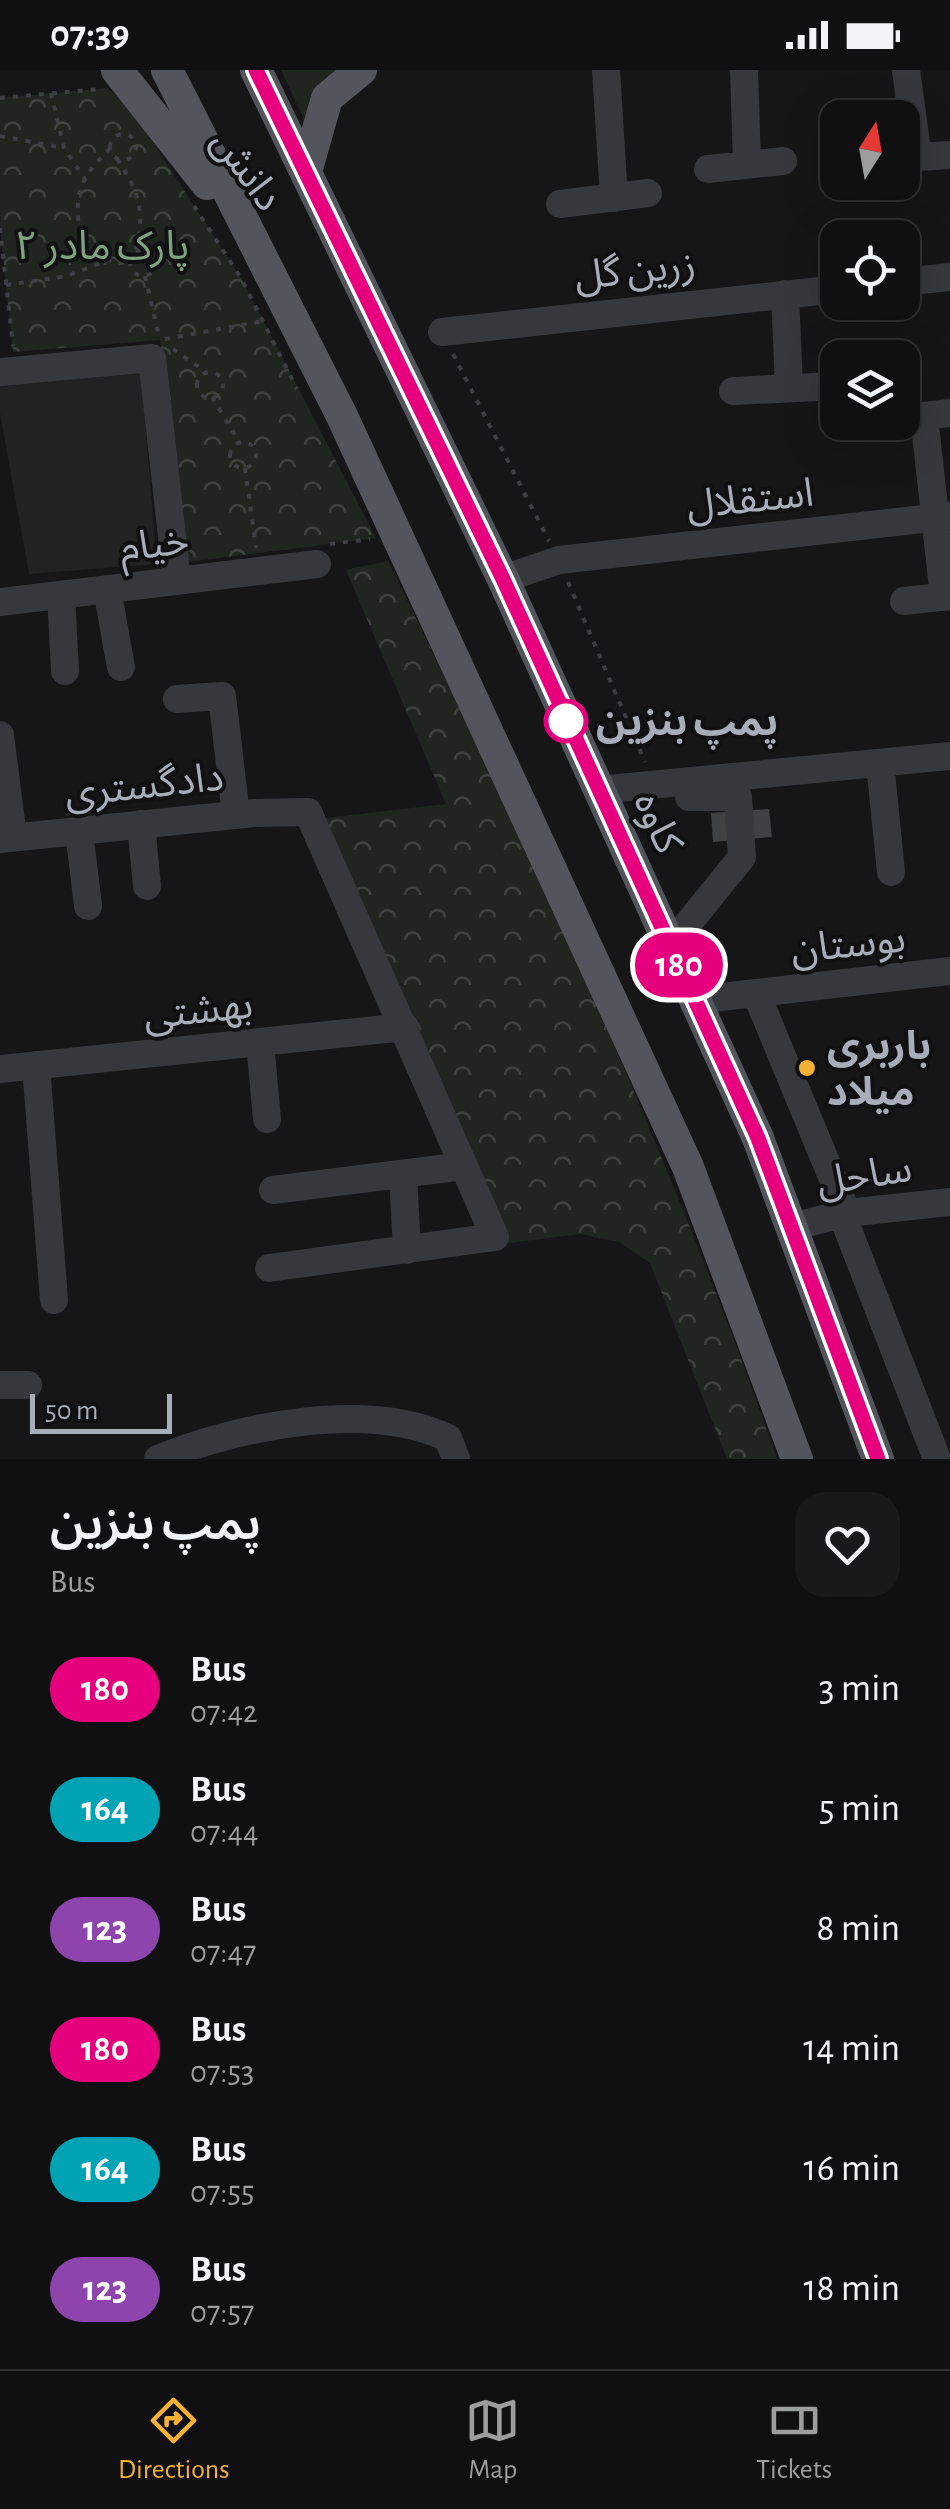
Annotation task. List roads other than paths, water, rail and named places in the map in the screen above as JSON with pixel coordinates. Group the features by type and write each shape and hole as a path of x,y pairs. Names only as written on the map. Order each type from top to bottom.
{"main road":[{"path":"168,70 269,272 275,316 416,576 688,1167 797,1459"},
{"name":"کاوه","path":"256,70 503,579 758,1138 878,1459"},
{"path":"306,172 326,98 361,70"},
{"name":"دانش","path":"112,79 166,127 269,272"}],"street":[{"path":"606,70 614,198"},
{"path":"744,70 747,163"},
{"path":"906,70 907,100"},
{"path":"920,157 950,155"},
{"path":"708,168 783,162"},
{"path":"560,204 648,193"},
{"path":"920,280 950,277"},
{"name":"زرین گل","path":"442,332 820,291"},
{"path":"785,294 789,388"},
{"path":"0,372 152,358 177,581"},
{"path":"733,391 817,387"},
{"path":"904,601 947,596 942,517 926,416"},
{"name":"استقلال","path":"503,579 559,560 942,517"},
{"name":"خیام","path":"0,602 317,564"},
{"path":"106,589 121,667"},
{"path":"60,595 65,672"},
{"path":"177,699 222,696 236,815"},
{"path":"0,735 7,838"},
{"path":"598,790 950,756"},
{"path":"880,763 891,872"},
{"path":"654,784 662,797 738,797 742,857 670,946"},
{"name":"دادگستری","path":"7,838 236,815 308,812 404,1028"},
{"path":"141,824 147,886"},
{"path":"79,831 88,906"},
{"name":"بوستان","path":"696,1000 950,972"},
{"path":"756,993 847,1213 848,1230 937,1459"},
{"path":"269,1268 495,1237 404,1028"},
{"name":"بهشتی","path":"0,1069 404,1028"},
{"path":"260,1042 267,1119"},
{"path":"36,1065 54,1300"},
{"path":"274,1190 464,1166"},
{"path":"403,1174 407,1250"},
{"name":"ساحل","path":"791,1228 847,1213 950,1202"},
{"path":"158,1459 296,1422 336,1420 432,1430 448,1438 456,1459"}],"place":[{"name":"پمپ بنزین","path":"566,721"},
{"name":"باربری میلاد","path":"807,1068"}],"park label":[{"name":"پارک مادر ۲","path":"102,245"}]}
